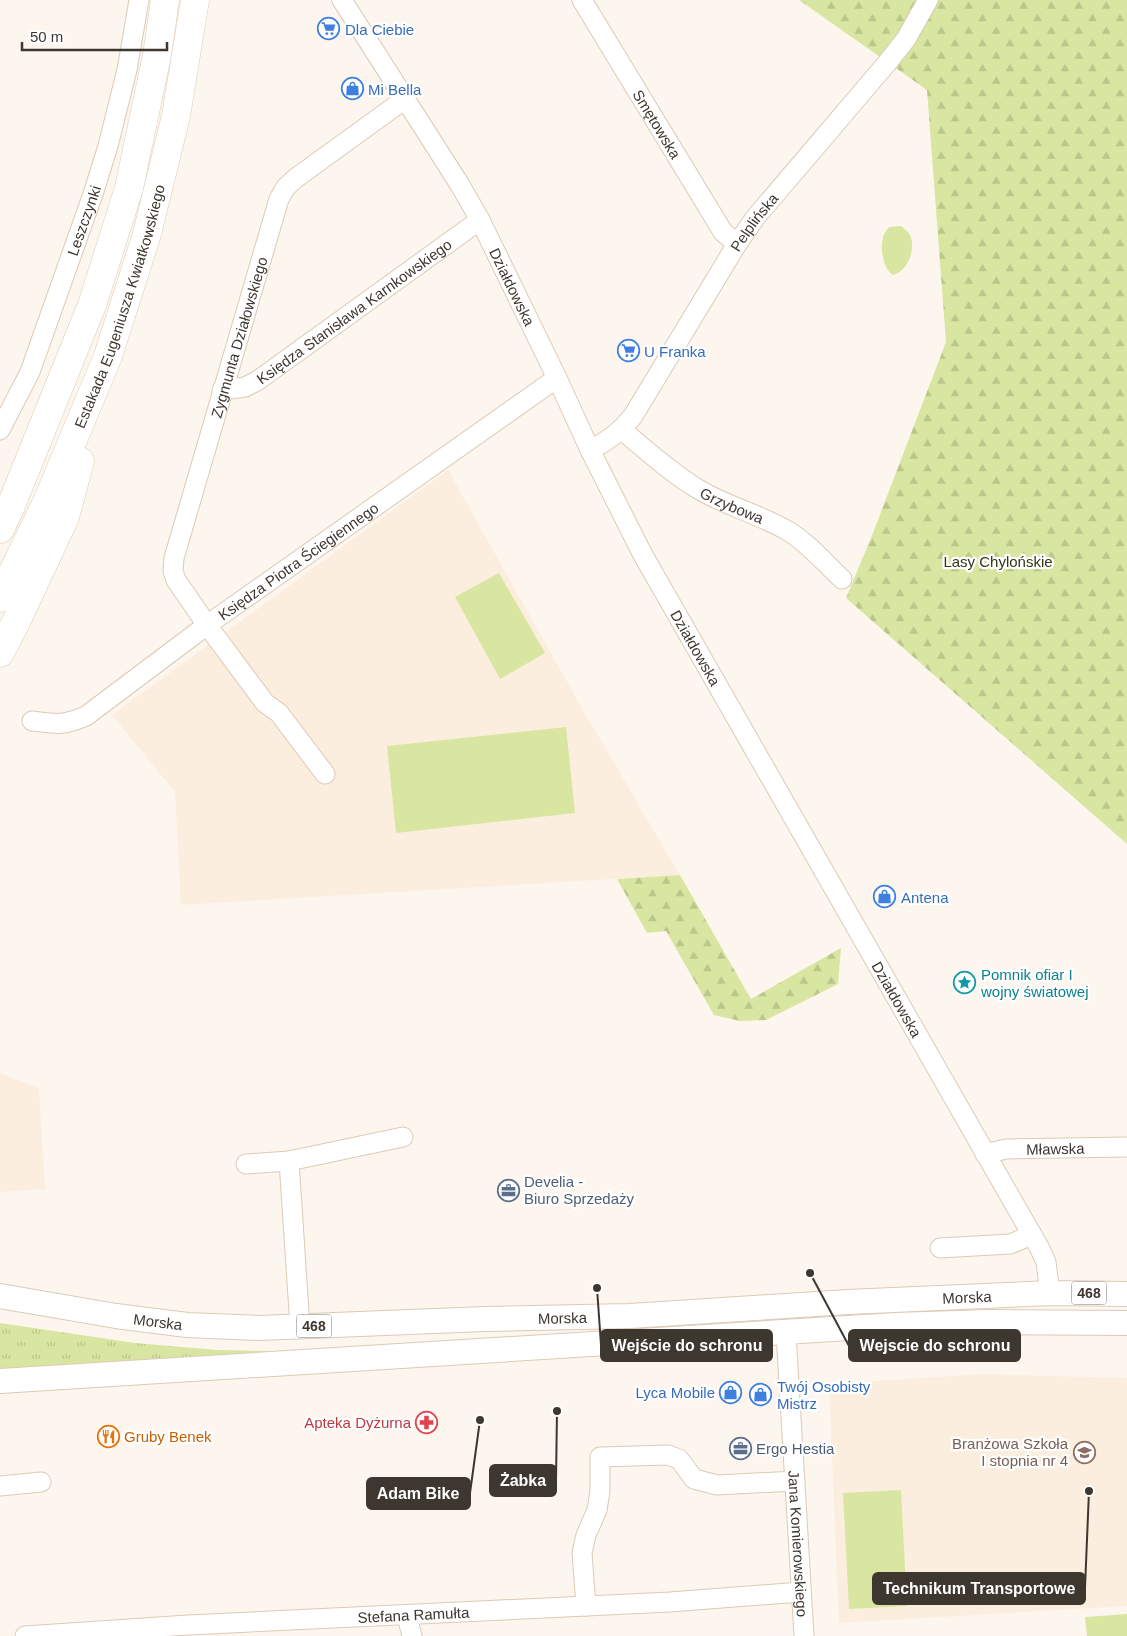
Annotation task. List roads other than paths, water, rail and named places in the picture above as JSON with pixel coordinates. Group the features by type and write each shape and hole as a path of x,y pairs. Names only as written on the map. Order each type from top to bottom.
{"highway":[{"name":"Estakada Eugeniusza Kwiatkowskiego","path":"0,529 92,305 129,188 157,55 165,0"},
{"name":"Estakada Eugeniusza Kwiatkowskiego","path":"0,598 47,502 108,356 149,225 176,116 195,0"},
{"path":"0,653 16,624 65,517 108,356"},
{"path":"0,485 53,400"}],"main road":[{"name":"Morska","path":"0,1296 116,1316 187,1325 259,1328 485,1319 630,1316 838,1303 1050,1293 1127,1294"},
{"name":"Morska","path":"0,1381 896,1325 988,1322 1127,1323"}],"street":[{"name":"Leszczynki","path":"0,430 30,372 93,194 108,146 127,70 139,0"},
{"name":"Działdowska","path":"342,0 460,185 480,220 643,556 1032,1235 1046,1262 1050,1293"},
{"name":"Smętowska","path":"582,0 723,232 736,244"},
{"name":"Pelplińska","path":"590,450 608,442 634,416 736,244 755,218 906,39 928,0"},
{"name":"Zygmunta Działowskiego","path":"325,774 279,713 265,703 207,625 176,580 173,570 174,558 279,199 286,187 296,178 405,99"},
{"name":"Księdza Stanisława Karnkowskiego","path":"222,390 245,387 257,381 480,220"},
{"name":"Księdza Piotra Ściegiennego","path":"32,721 54,724 69,723 86,716 207,625 557,378"},
{"name":"Grzybowa","path":"622,430 672,471 699,490 725,503 764,518 790,532 842,579"},
{"path":"246,1164 289,1161 403,1137"},
{"name":"Mławska","path":"985,1154 1006,1149 1127,1147"},
{"path":"289,1161 300,1327"},
{"path":"940,1248 1010,1244 1032,1235"},
{"name":"Jana Komierowskiego","path":"786,1333 804,1636"},
{"path":"586,1606 582,1553 586,1535 597,1510 600,1491 600,1457 668,1455 679,1459 694,1479 717,1485 795,1481"},
{"path":"0,1486 41,1482"},
{"name":"Stefana Ramułta","path":"25,1636 189,1631 801,1592"},
{"path":"407,1616 412,1636"}],"place":[{"name":"Dla Ciebie","path":"329,29"},
{"name":"Mi Bella","path":"352,89"},
{"name":"U Franka","path":"628,351"},
{"name":"Antena","path":"885,897"},
{"name":"Pomnik ofiar I wojny światowej","path":"965,983"},
{"name":"Develia - Biuro Sprzedaży","path":"508,1190"},
{"name":"Wejscie do schronu","path":"810,1273"},
{"name":"Wejście do schronu","path":"597,1288"},
{"name":"Lyca Mobile","path":"731,1392"},
{"name":"Twój Osobisty Mistrz","path":"761,1395"},
{"name":"Żabka","path":"557,1411"},
{"name":"Adam Bike","path":"480,1420"},
{"name":"Apteka Dyżurna","path":"427,1422"},
{"name":"Gruby Benek","path":"108,1436"},
{"name":"Ergo Hestia","path":"740,1448"},
{"name":"Branżowa Szkoła I stopnia nr 4","path":"1084,1452"},
{"name":"Technikum Transportowe","path":"1089,1491"}],"park label":[{"name":"Lasy Chylońskie","path":"998,561"}]}
